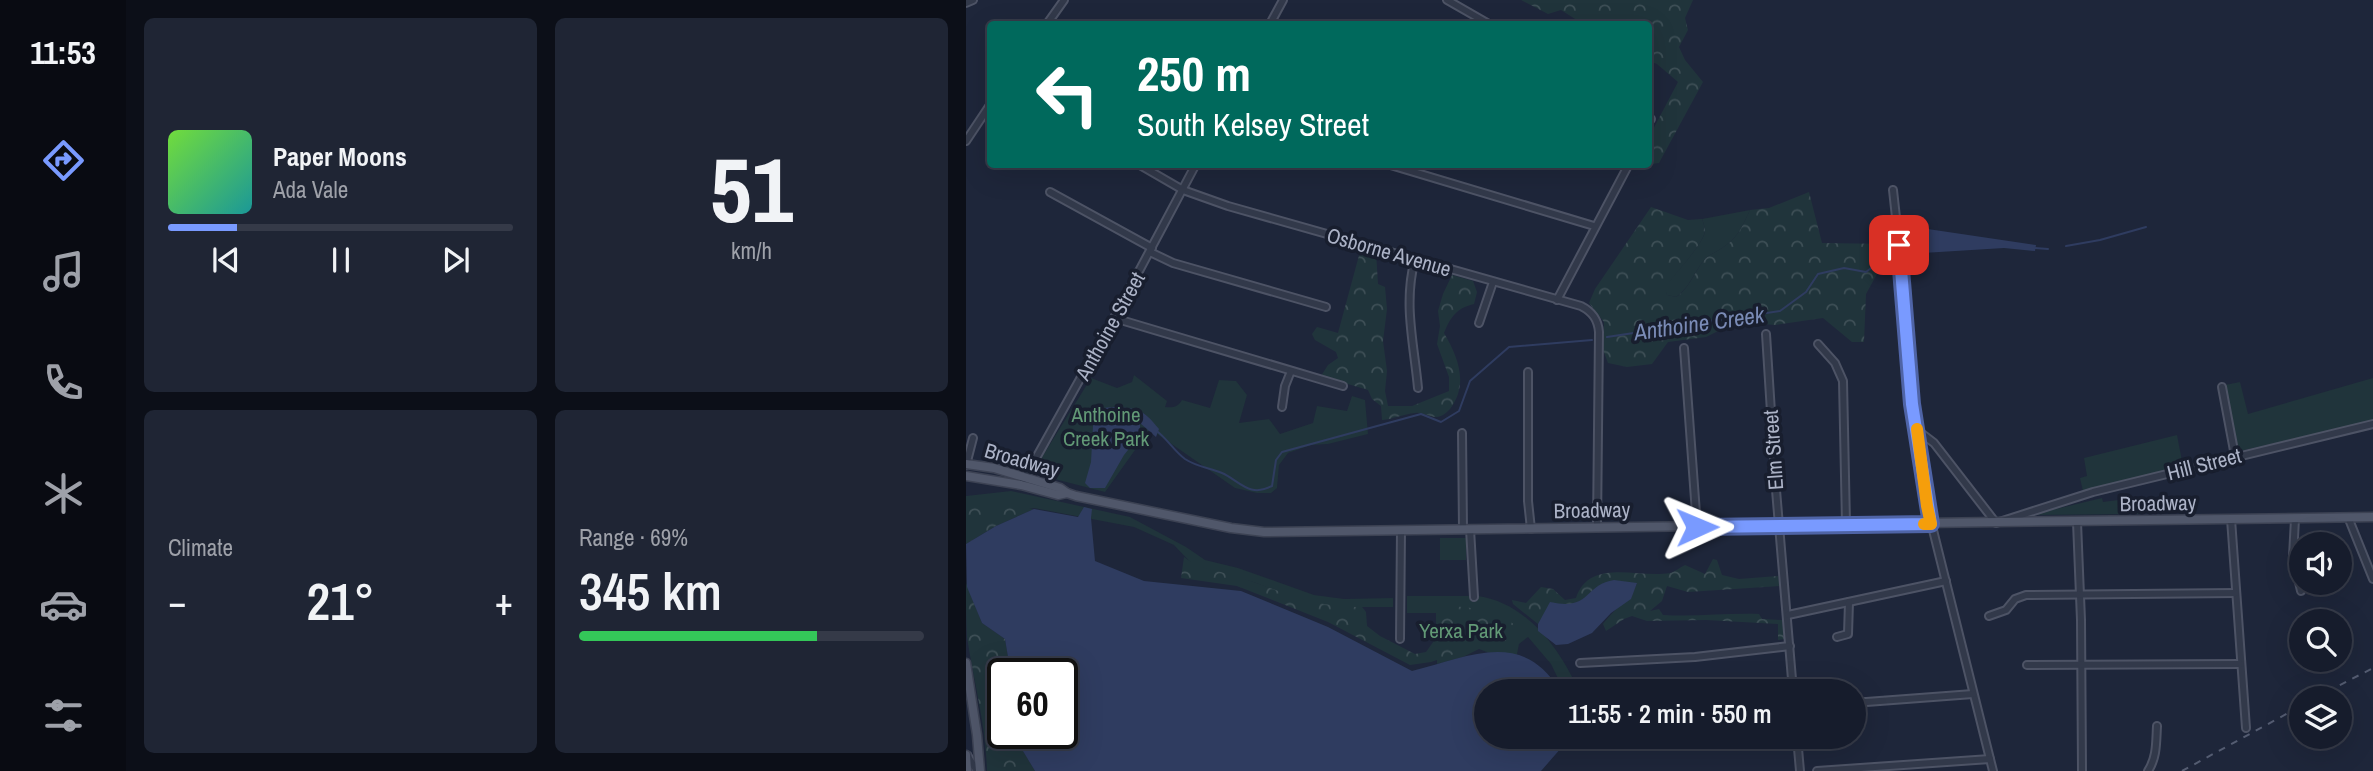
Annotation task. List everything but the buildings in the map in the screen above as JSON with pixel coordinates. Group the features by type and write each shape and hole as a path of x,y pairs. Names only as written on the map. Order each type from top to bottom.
{"main road":[{"name":"Broadway","path":"966,464 994,468 1023,481"},
{"name":"Broadway","path":"966,476 1023,481 1060,488 1067,493 1253,531 2373,517"},
{"path":"966,663 977,735 978,771"},
{"path":"966,755 967,771"}],"street":[{"path":"966,2 973,0"},
{"path":"1049,21 1064,0"},
{"path":"1272,21 1283,0"},
{"path":"1447,0 1484,21"},
{"path":"966,141 987,110"},
{"name":"Osborne Avenue","path":"1145,168 1183,190 1227,206 1581,306 1594,315 1599,332 1597,528"},
{"name":"Anthoine Street","path":"1023,481 1115,318 1193,168"},
{"path":"1400,168 1594,226"},
{"path":"1557,300 1627,168"},
{"path":"1893,190 1912,404 1927,506 1993,771"},
{"path":"1050,192 1172,263 1326,307"},
{"path":"1415,259 1411,273 1409,308 1418,388"},
{"path":"1479,323 1493,282"},
{"path":"1115,318 1343,386"},
{"name":"Elm Street","path":"1766,334 1792,679"},
{"path":"1818,344 1835,363 1843,381 1846,524"},
{"path":"1684,348 1697,527"},
{"path":"1282,407 1285,386 1291,371"},
{"path":"1528,372 1528,501 1531,529"},
{"path":"2222,387 2235,456"},
{"name":"Hill Street","path":"1996,523 2092,492 2373,424"},
{"path":"1917,430 1934,443 1996,523"},
{"path":"1462,433 1466,529 1474,597"},
{"path":"966,464 973,438"},
{"path":"2348,517 2373,579"},
{"path":"2231,519 2246,728"},
{"path":"2294,532 2295,519"},
{"path":"2077,522 2082,771"},
{"path":"1400,639 1401,530"},
{"path":"1787,615 1946,581"},
{"path":"1989,616 2006,610 2015,599 2023,596 2236,593"},
{"path":"1837,638 1848,634 1849,602"},
{"path":"1580,663 1695,657 1790,646"},
{"path":"2027,665 2241,664"},
{"path":"1866,703 1973,694"},
{"path":"2148,771 2156,749 2157,726"},
{"path":"1798,749 1800,771"},
{"path":"966,755 978,771"},
{"path":"1817,771 1990,758"}],"green space":[{"path":"1521,0 1693,0 1685,18 1688,30 1679,47 1685,60 1703,82 1659,163 1652,164 1652,131 1678,82 1652,62 1652,21 1578,21 1561,10 1548,14"},
{"path":"1809,192 1822,243 1891,244 1896,261 1877,274 1866,294 1864,342 1852,342 1823,318 1775,325 1749,323 1726,327 1706,337 1668,342 1652,364 1627,367 1608,363 1603,350 1604,322 1589,303 1595,289 1651,207 1688,220 1702,219 1705,231 1703,237 1665,288 1667,295 1676,297 1685,289 1706,258 1734,239 1750,210 1769,208"},
{"path":"1750,210 1734,239 1706,258 1681,293 1676,297 1667,295 1664,288 1703,237 1705,231 1702,219"},
{"path":"1361,248 1376,252 1378,284 1385,287 1387,309 1383,341 1388,406 1412,406 1449,391 1449,377 1437,344 1440,326 1438,311 1452,275 1473,281 1477,292 1474,304 1455,314 1444,333 1454,351 1460,380 1456,400 1442,416 1415,413 1382,420 1381,406 1372,399 1368,390 1321,376 1328,365 1338,358 1336,352 1315,340 1312,334 1317,327 1338,333"},
{"name":"Anthoine Creek Park","path":"1134,375 1167,401 1165,407 1177,406 1182,400 1210,408 1219,380 1236,381 1247,395 1239,423 1269,419 1280,434 1313,423 1317,406 1347,411 1352,396 1365,400 1368,434 1328,444 1311,445 1288,453 1279,465 1277,488 1271,493 1235,488 1150,429 1105,492 1043,476 1039,462 1091,378 1117,388 1132,382"},
{"path":"2373,378 2373,421 2240,451 2237,449 2225,385 2240,382 2248,414"},
{"path":"2177,435 2183,466 2083,491 2080,478 2087,476 2084,458"},
{"path":"1011,491 1130,517 1205,560 1238,568 1314,595 1344,599 1393,598 1393,607 1336,607 1306,602 1253,582 1193,565 1174,545 1134,527 1034,508 966,510 966,496"},
{"path":"2102,498 2103,502 2118,500 2119,506 2124,508 2139,507 2140,514 2031,515"},
{"path":"994,501 1034,509 996,526 966,544 966,506"},
{"path":"1440,538 1466,538 1466,560 1440,560"},
{"path":"1184,557 1202,567 1297,597 1328,605 1362,607 1366,612 1367,626 1415,654 1426,652 1436,638 1436,606 1482,610 1502,617 1522,630 1511,648 1480,645 1431,662 1410,665 1328,622 1237,586 1181,578"},
{"path":"1713,559 1717,560 1722,575 1739,579 1778,576 1780,586 1688,592 1667,586 1662,601 1650,611 1659,609 1663,615 1759,614 1762,619 1782,620 1784,639 1778,640 1778,624 1706,620 1647,621 1632,616 1606,631 1603,624 1637,584 1593,590 1586,598 1542,618 1538,624 1513,604 1512,600 1526,603 1541,587 1553,589 1565,600 1576,598 1583,585 1592,578 1617,572 1670,573 1685,565 1705,574"},
{"path":"966,583 982,623 1005,639 1008,657 987,658 987,749 1022,749 1035,771 987,771 982,721 967,637"},
{"name":"Yerxa Park","path":"1407,596 1478,596 1496,600 1512,608 1540,630 1552,644 1573,679 1558,679 1551,664 1528,637 1519,644 1516,659 1479,649 1463,657 1437,664 1436,613 1407,613"}],"water":[{"path":"1914,229 2036,245 2035,251 2004,248 1923,253 1915,247"},
{"path":"1102,408 1140,411 1159,429 1156,437 1140,423 1140,435 1124,455 1105,488 1090,488 1085,483 1091,462 1093,426"},
{"path":"1084,507 1092,509 1095,561 1144,581 1241,591 1328,627 1412,671 1493,652 1512,653 1529,659 1551,679 1474,679 1474,749 1560,749 1541,771 1035,771 1022,749 1078,749 1078,658 1008,658 1005,639 982,623 967,587 966,544 996,526 1034,509 1078,517"},
{"path":"1614,580 1637,583 1631,599 1611,613 1592,633 1568,644 1556,645 1538,631 1538,624 1550,602 1573,603 1604,583"}],"waterway":[{"name":"Anthoine Creek","path":"2066,246 2146,227"},
{"name":"Anthoine Creek","path":"2035,248 2048,249"},
{"name":"Anthoine Creek","path":"1607,337 1780,311 1806,292 1818,274 1844,268 1866,272 1893,251"},
{"name":"Anthoine Creek","path":"1158,432 1190,462 1222,473 1245,487 1264,489 1272,486 1276,460 1282,452 1421,414 1441,422 1459,411 1470,381 1509,347 1592,340"}],"railway":[{"path":"2338,686 2373,668"},
{"path":"2182,771 2289,713"}],"slow traffic":[{"path":"1917,429 1931,524 1924,524"}],"route":[{"path":"1697,527 1931,524 1912,404 1899,245"}]}
